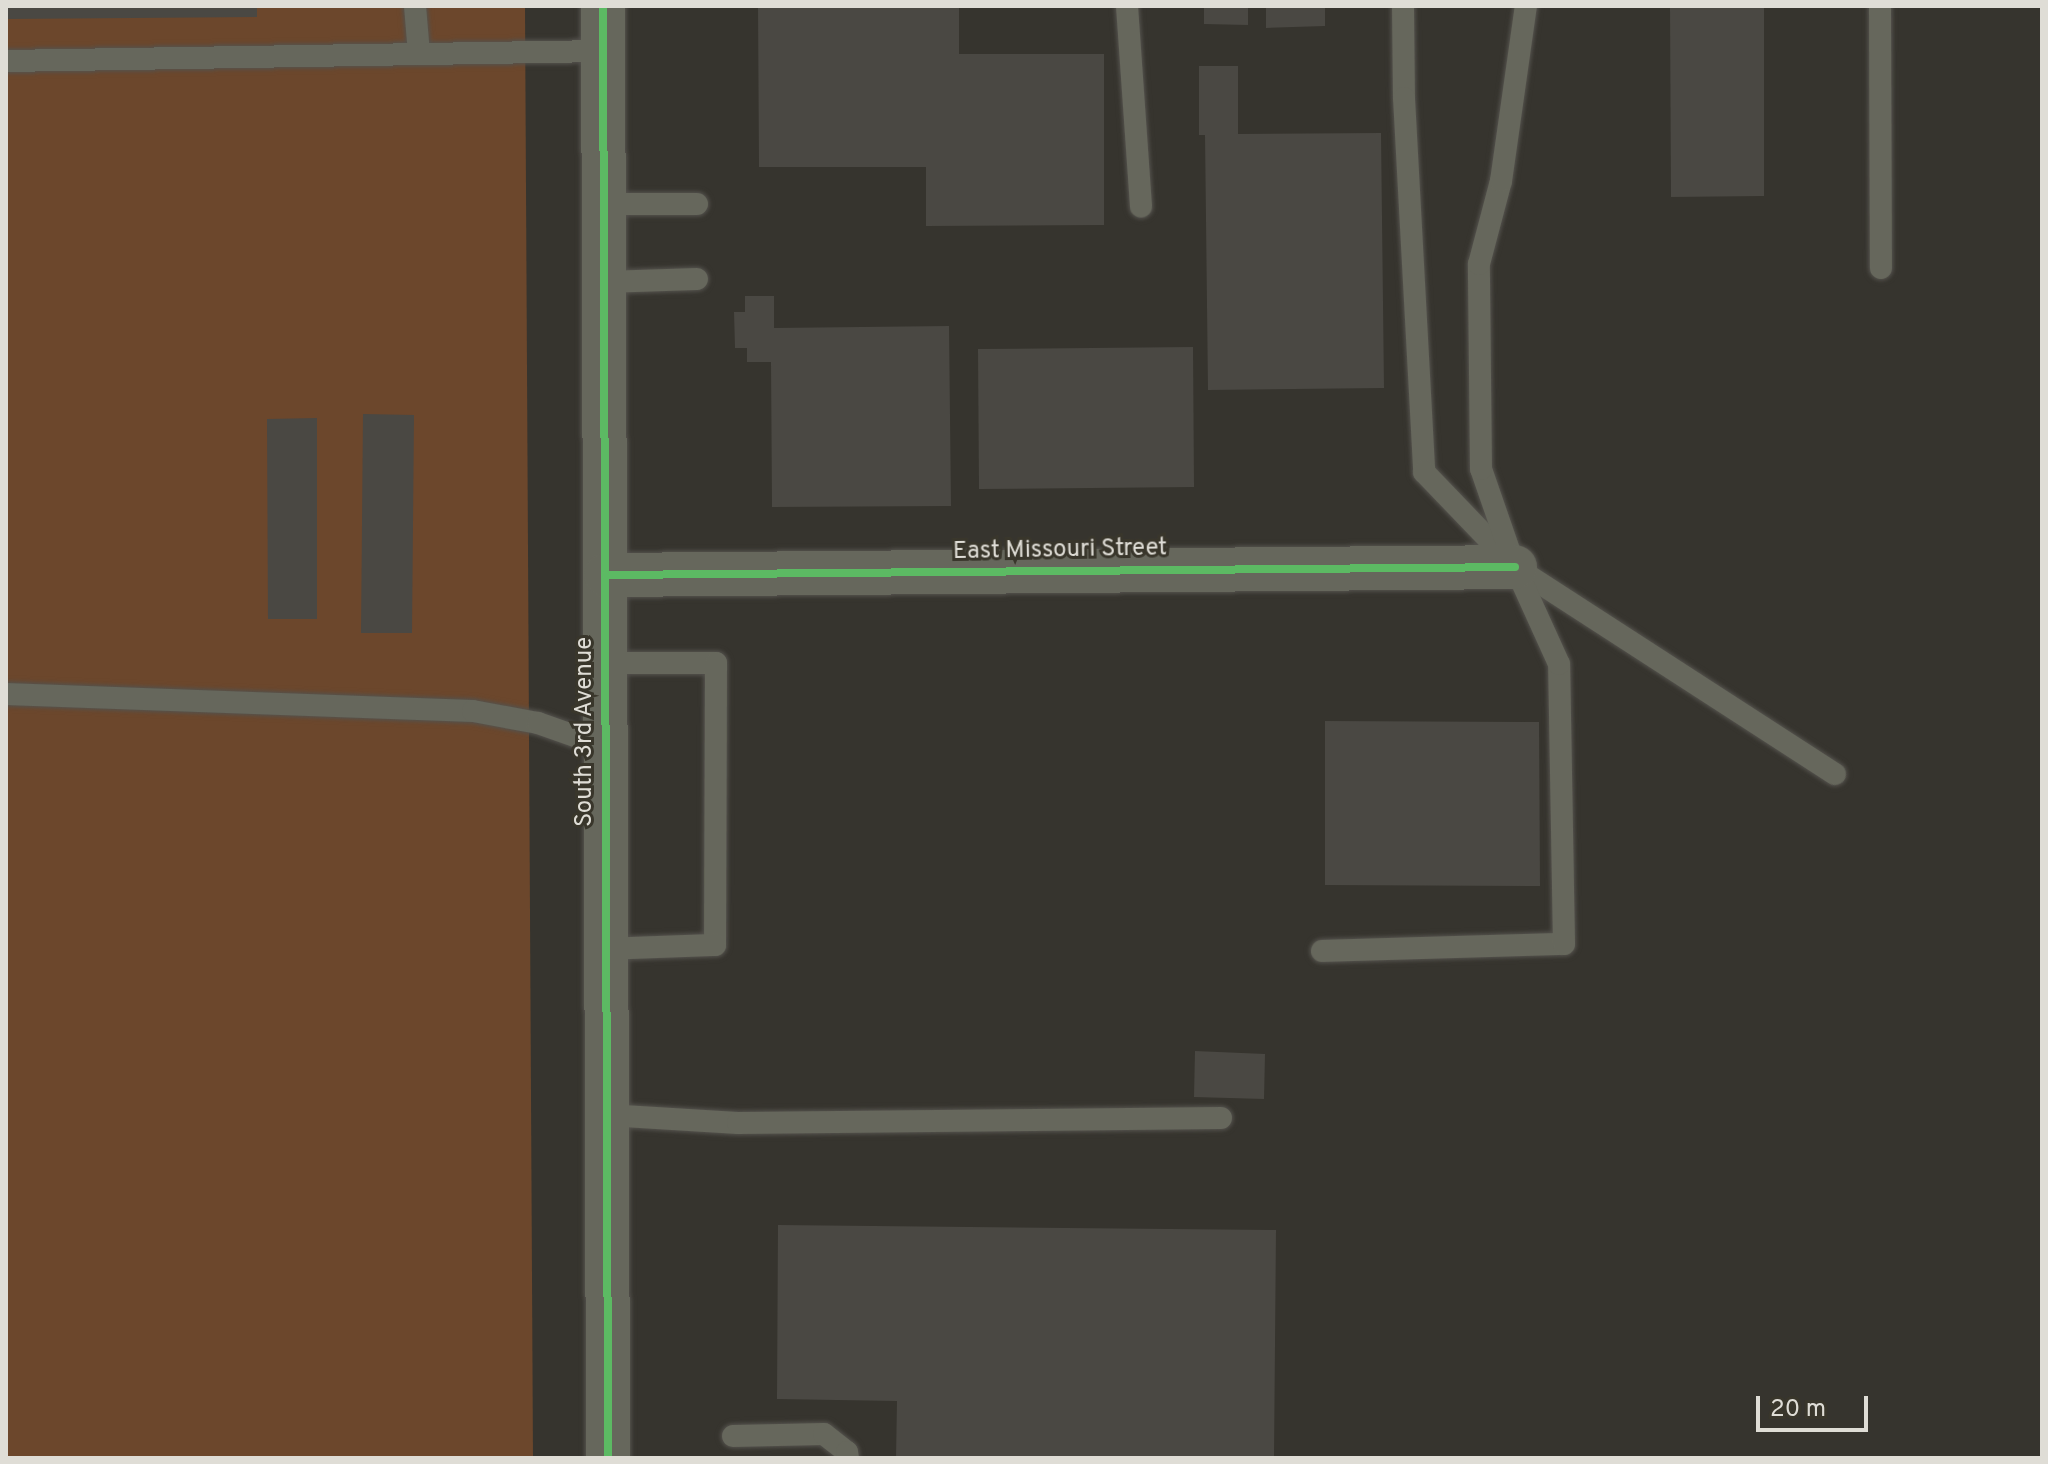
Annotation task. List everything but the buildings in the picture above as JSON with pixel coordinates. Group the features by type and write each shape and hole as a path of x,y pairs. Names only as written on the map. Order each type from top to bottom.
{"street":[{"name":"South 3rd Avenue","path":"603,6 608,1458"},
{"name":"East Missouri Street","path":"606,575 1515,567"}],"lane":[{"path":"415,6 419,54"},
{"path":"1127,6 1141,207"},
{"path":"1403,6 1404,98 1424,472 1515,567 1835,774"},
{"path":"1322,951 1564,944 1559,664 1515,567 1481,469 1479,264 1501,181 1526,6"},
{"path":"1880,6 1881,268"},
{"path":"6,61 603,51"},
{"path":"604,204 697,204"},
{"path":"605,282 697,279"},
{"path":"606,663 716,663 715,945 607,949"},
{"path":"6,694 473,711 538,723 606,747"},
{"path":"607,1115 738,1123 1221,1118"},
{"path":"733,1436 824,1434 847,1452 848,1458"}],"shaded area":[{"path":"6,6 525,6 533,1458 6,1458"}],"cycle path":[{"path":"603,6 608,1458"},
{"path":"606,575 1515,567"}]}
